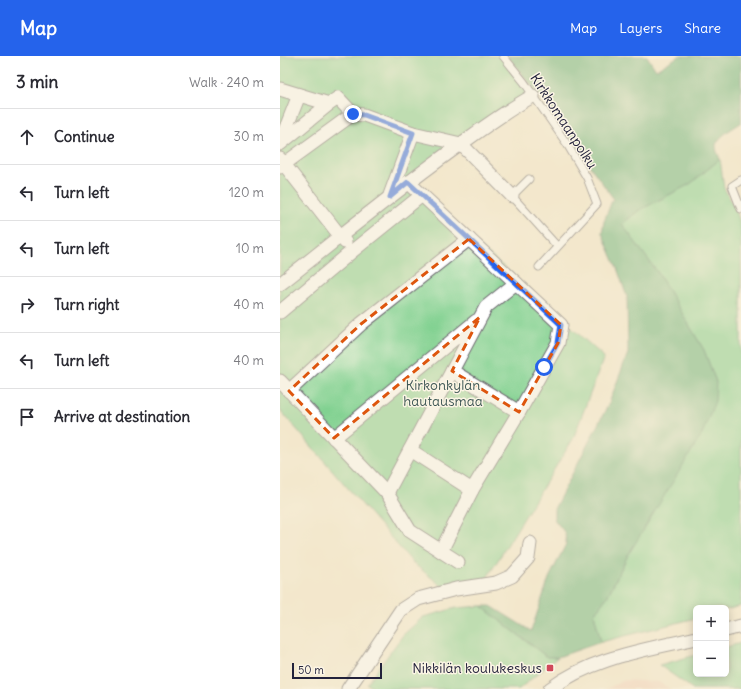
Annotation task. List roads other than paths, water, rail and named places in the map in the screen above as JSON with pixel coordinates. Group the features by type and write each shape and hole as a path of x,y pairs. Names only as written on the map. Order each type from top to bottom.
{"street":[{"path":"280,89 328,104"},
{"path":"280,144 299,95"},
{"path":"280,284 341,237 408,182 513,107 533,96"},
{"path":"280,144 328,104 338,98 353,114 370,117 413,133 460,144 512,196"},
{"path":"353,114 281,163 353,251"},
{"path":"390,197 413,133"},
{"path":"408,182 561,325 558,343 472,490 441,551"},
{"path":"280,312 422,195"},
{"path":"289,391 361,324 469,239"},
{"path":"387,493 486,307 516,283"},
{"path":"334,438 481,317"},
{"path":"452,371 519,412"},
{"path":"280,381 387,493 410,531 458,562"},
{"path":"410,450 472,490"},
{"path":"348,689 401,610 418,599 424,597 496,583 512,576 528,558 530,544"},
{"path":"729,629 741,626"},
{"path":"550,689 566,678 598,662 693,639"}],"lane":[{"name":"Kirkkomaanpolku","path":"503,56 524,82 567,144 587,178 597,204 558,246"},
{"path":"529,178 512,196 558,246 539,267"},
{"path":"741,180 732,186 741,209"}],"place":[{"name":"Nikkilän koulukeskus","path":"550,668"}],"park label":[{"name":"Kirkonkylän hautausmaa","path":"443,394"}]}
